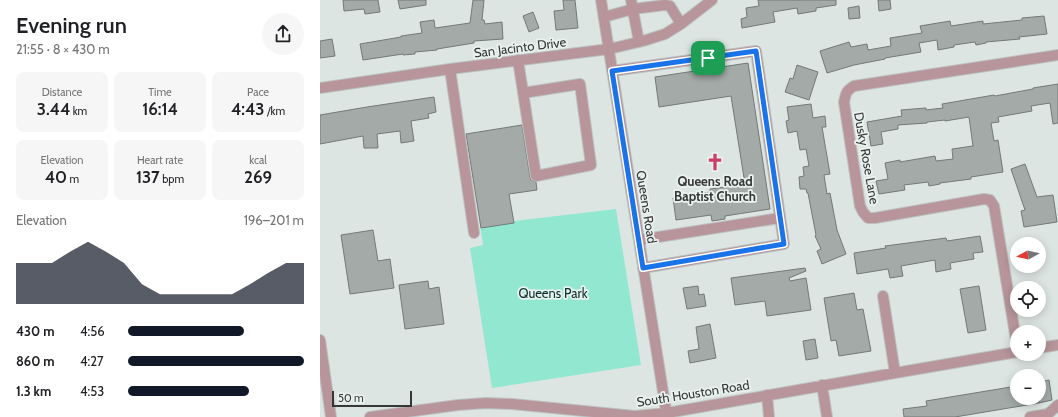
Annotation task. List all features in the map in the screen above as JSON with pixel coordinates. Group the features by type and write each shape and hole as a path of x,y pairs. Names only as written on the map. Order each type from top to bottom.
{"street":[{"name":"Queens Road","path":"601,0 667,415"},
{"name":"San Jacinto Drive","path":"320,88 450,68 609,49 665,34 681,24 712,0"},
{"path":"604,17 632,4 665,5 670,6 681,24"},
{"path":"632,4 639,42"},
{"path":"612,71 756,51 784,244 643,268"},
{"name":"Dusky Rose Lane","path":"1014,325 994,206 990,200 984,199 868,218 860,206 844,102 847,90 854,86 1058,55"},
{"path":"518,60 523,93 536,176 591,165 580,84 523,93"},
{"path":"450,68 474,233"},
{"path":"638,240 780,218"},
{"path":"883,296 895,372"},
{"path":"320,340 331,417"},
{"path":"1046,347 1058,345"},
{"name":"South Houston Road","path":"370,417 458,405 486,403 512,404 635,416 667,415 767,395 1010,353"},
{"path":"822,386 827,417"},
{"path":"767,395 769,417"},
{"path":"1030,417 1048,414 1058,405"}],"green space":[{"name":"Queens Park","path":"616,209 641,365 492,388 470,248 483,245 480,225"}],"building":[{"path":"343,0 378,0 380,12 365,14 364,9 344,11"},
{"path":"398,0 426,0 426,5 400,9"},
{"path":"473,0 484,0 482,20 484,20 485,24 502,22 503,39 474,41 474,43 437,50 415,52 415,54 403,54 363,60 360,44 422,33 420,22 434,20 435,28 470,23"},
{"path":"563,0 575,0 578,28 556,30 554,11 564,10"},
{"path":"758,0 836,0 836,5 816,8 816,11 798,14 797,8 773,12 775,22 742,28 741,19 747,17 746,8 759,6"},
{"path":"878,0 890,0 891,9 879,11"},
{"path":"859,6 860,18 849,19 848,8"},
{"path":"533,12 539,28 529,32 523,16"},
{"path":"1044,16 1047,34 1019,37 1020,39 986,42 976,45 975,42 954,45 954,47 938,50 937,40 919,43 921,52 885,58 827,73 820,51 849,42 851,47 867,44 868,50 891,46 890,38 922,33 920,26 950,21 951,26 983,21 983,24 1022,20 1022,18"},
{"path":"332,39 335,56 320,58 320,41"},
{"path":"748,63 770,209 725,216 725,219 712,221 711,215 676,220 673,198 710,192 710,189 745,184 731,96 659,107 655,77"},
{"path":"797,65 818,72 809,100 785,92 790,78 793,79"},
{"path":"1058,84 1058,123 1053,124 1050,103 1031,106 1032,111 998,117 999,122 991,123 994,141 998,140 1003,172 929,186 928,182 904,185 905,190 879,194 876,181 888,179 885,163 935,156 936,161 953,159 952,149 973,146 969,117 945,121 898,125 898,129 881,132 883,144 871,146 867,122 902,116 901,110 943,108 942,104"},
{"path":"434,97 436,112 428,114 429,118 411,121 414,141 401,143 400,131 377,134 378,148 364,148 363,136 320,144 320,115"},
{"path":"811,104 813,118 825,116 826,127 822,127 830,174 824,175 827,194 830,193 837,230 846,254 822,264 817,251 821,249 815,236 808,193 806,189 800,189 799,177 804,176 803,167 809,166 806,149 800,150 797,131 788,133 786,121 789,120 787,107"},
{"path":"522,125 530,177 531,180 536,182 537,190 509,194 514,223 481,228 466,134"},
{"path":"1025,164 1037,197 1053,195 1057,222 1024,227 1021,211 1025,210 1011,169"},
{"path":"373,230 378,261 390,259 394,288 350,294 341,235"},
{"path":"980,236 983,252 973,253 974,259 950,263 951,269 936,272 935,260 901,266 903,276 890,278 888,269 857,274 854,253 886,248 885,246 946,238 947,241"},
{"path":"805,268 806,271 789,278 790,281 806,278 811,310 767,316 765,301 735,305 731,278"},
{"path":"428,281 429,289 439,287 444,324 405,329 399,285"},
{"path":"698,286 699,295 704,294 706,306 687,309 683,288"},
{"path":"979,286 986,330 968,333 960,289"},
{"path":"854,293 857,310 863,309 871,351 839,356 836,340 831,341 824,298"},
{"path":"710,324 716,358 690,363 688,351 699,349 696,327"},
{"path":"815,339 818,358 806,360 803,341"},
{"path":"1049,380 1052,400 1046,401 1046,381"},
{"path":"1010,387 1010,405 1027,405 955,417 904,417 903,409 927,406 926,401"}],"place":[{"name":"Queens Road Baptist Church","path":"715,162"}],"route":[{"path":"756,51 784,244 643,268 612,71 708,58 756,51"}]}
